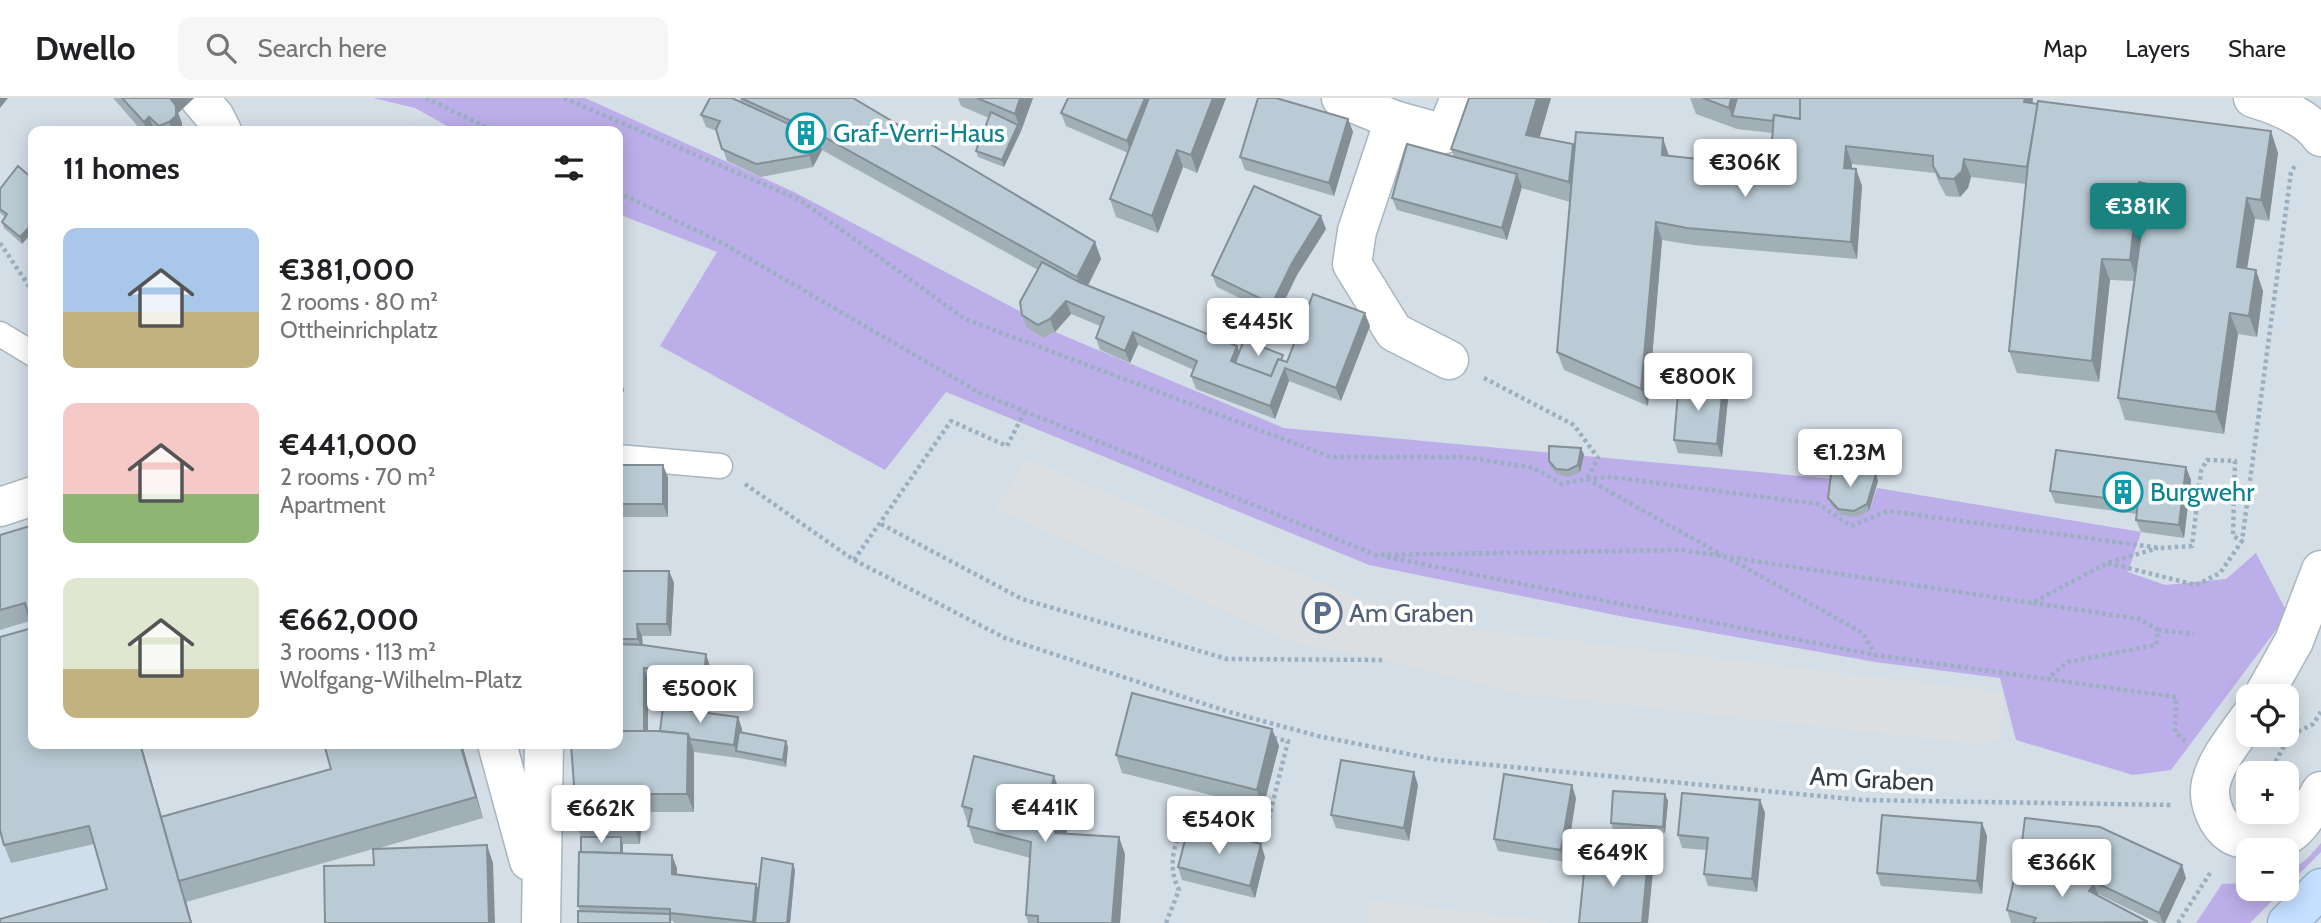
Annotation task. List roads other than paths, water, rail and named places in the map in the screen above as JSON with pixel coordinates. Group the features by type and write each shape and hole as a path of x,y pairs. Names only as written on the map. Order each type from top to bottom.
{"main road":[{"path":"2287,923 2321,888"}],"street":[{"path":"199,98 220,126"},
{"path":"1341,98 1394,120 1445,134 1460,98"},
{"path":"2253,98 2277,106 2318,134"},
{"path":"1394,120 1357,231 1352,264 1394,332 1449,360"},
{"path":"0,507 28,498"},
{"path":"2270,684 2294,641 2321,570"},
{"path":"2236,741 2213,783 2212,808 2226,830 2234,836 2250,840 2273,839 2290,833 2305,817 2321,791"},
{"path":"498,749 540,911"},
{"path":"540,911 544,749"}],"lane":[{"path":"0,334 28,351"},
{"path":"623,457 720,466"}],"place":[{"name":"Graf-Verri-Haus","path":"806,133"},
{"name":"Burgwehr","path":"2123,492"},
{"name":"Am Graben","path":"1322,613"}]}
